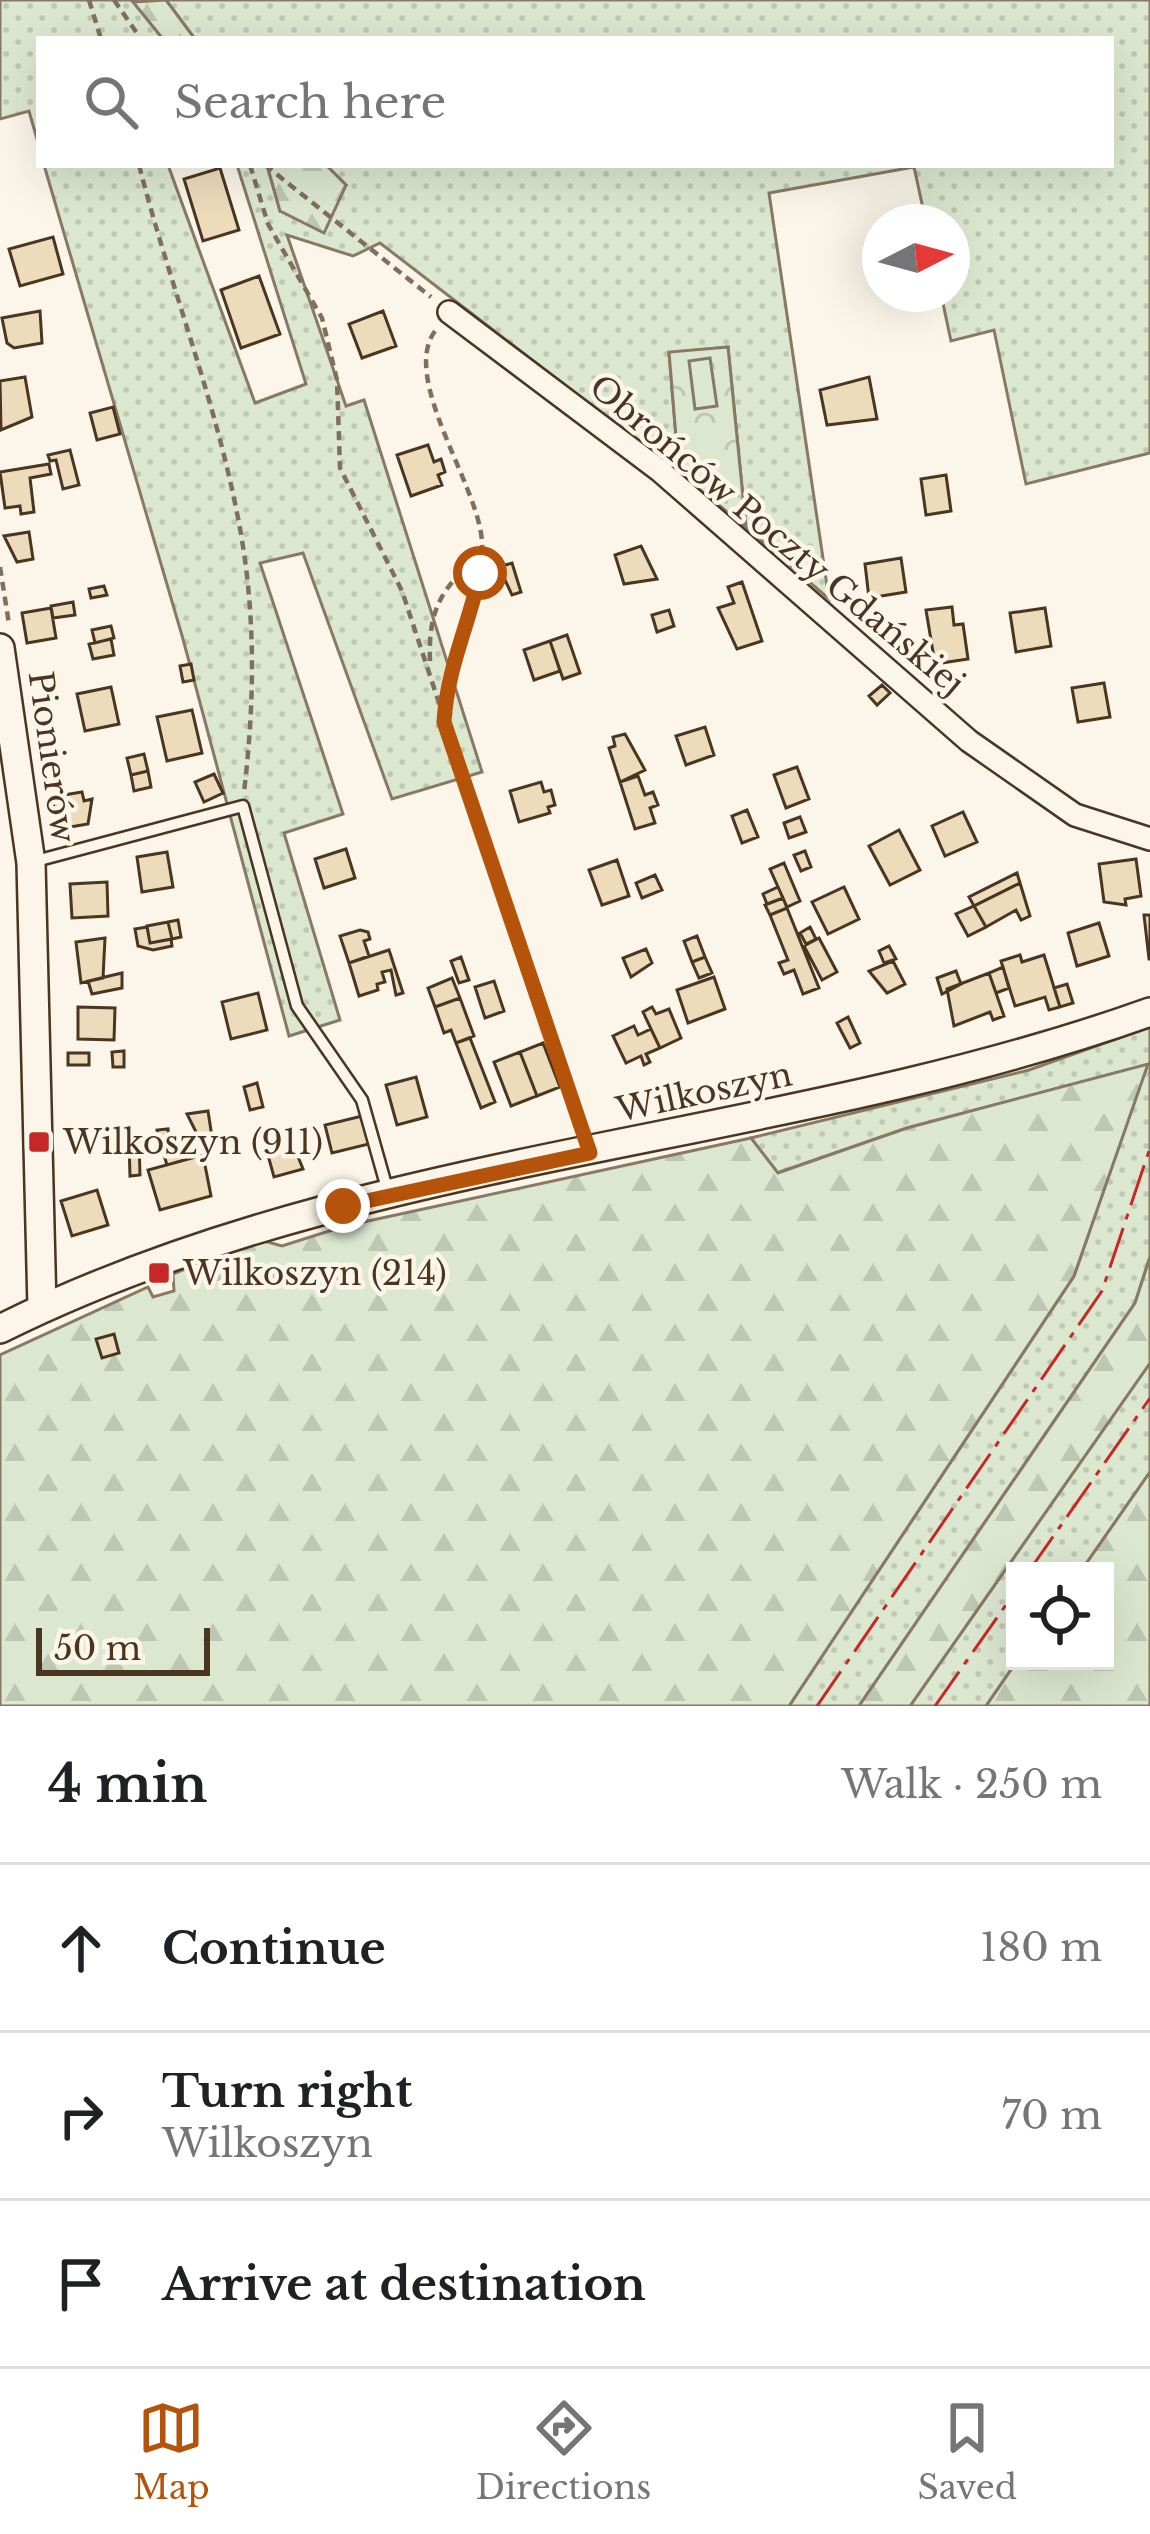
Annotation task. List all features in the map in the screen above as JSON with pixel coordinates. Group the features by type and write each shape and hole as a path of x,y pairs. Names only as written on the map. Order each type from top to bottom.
{"street":[{"name":"Obrońców Poczty Gdańskiej","path":"449,312 659,470 969,741 1076,814 1150,839"},
{"name":"Pionierów","path":"0,648 31,863 42,1308"},
{"name":"Wilkoszyn","path":"0,1329 188,1252 389,1196 974,1068 1150,1012"}],"lane":[{"path":"31,863 243,806 297,1006 362,1100 389,1196"}],"path":[{"path":"89,0 100,36"},
{"path":"114,0 139,36"},
{"path":"140,168 161,254 214,414 239,521 254,650 243,806"},
{"path":"251,168 268,224 322,318 337,380 340,468 402,590 590,1153"},
{"path":"269,168 449,312 429,340 423,370 482,537 470,621 446,680 444,722"},
{"path":"430,667 429,624 446,583 481,556"}],"green space":[{"path":"0,0 138,0 134,2 161,36 36,36 36,136 29,111 0,119"},
{"path":"166,0 1150,0 1150,453 1026,484 994,330 951,341 945,312 970,312 970,204 922,204 914,168 1114,168 1114,36 193,36"},
{"path":"166,0 193,36 161,36 133,2"},
{"path":"45,168 169,168 255,403 306,384 238,168 268,168 280,211 346,185 329,168 908,168 769,193 829,599 746,527 728,347 669,353 679,473 380,243 353,256 287,235 346,406 364,400 482,772 392,799 303,553 260,563 343,814 284,833 340,1020 289,1036 183,639"},
{"path":"268,168 329,168 346,185 324,233 280,211"},
{"path":"728,347 746,527 679,473 669,352"},
{"path":"710,358 717,406 695,409 689,361"},
{"path":"1150,1027 1150,1257 1135,1303 859,1706 789,1706 1074,1276 1147,1065 907,1128 777,1173 751,1138 1029,1070"},
{"path":"1148,1064 1074,1276 789,1706 0,1706 0,1355 148,1287 153,1297 174,1291 173,1274 257,1239 282,1246 345,1226 751,1138 778,1173 907,1128"},
{"path":"1150,1257 1150,1363 1011,1562 1006,1562 1006,1569 910,1706 859,1706 1135,1303"},
{"path":"1150,1363 1150,1472 1087,1562 1011,1562"},
{"path":"1150,1472 1150,1706 986,1706 1011,1670 1114,1670 1114,1562 1087,1562"},
{"path":"1006,1569 1006,1670 1011,1670 986,1706 910,1706"}],"building":[{"path":"220,168 239,230 203,241 184,179"},
{"path":"53,237 63,274 20,286 9,249"},
{"path":"259,276 280,334 241,348 221,290"},
{"path":"40,311 42,343 14,348 7,343 2,318"},
{"path":"383,311 396,346 362,358 349,324"},
{"path":"25,377 32,417 1,430 0,381"},
{"path":"869,377 877,419 827,425 820,390"},
{"path":"113,407 120,434 97,440 90,413"},
{"path":"428,445 434,462 441,459 445,472 438,475 442,485 411,496 397,455"},
{"path":"70,450 79,485 63,489 56,460 50,461 48,455"},
{"path":"49,464 51,474 30,478 34,512 21,514 20,506 5,508 0,472"},
{"path":"946,475 951,511 926,515 921,479"},
{"path":"29,532 33,559 17,562 4,536"},
{"path":"641,546 657,579 624,584 615,555"},
{"path":"901,558 906,592 869,598 865,564"},
{"path":"512,563 521,592 512,595 499,567"},
{"path":"742,582 762,641 737,649 718,608 734,603 728,587"},
{"path":"104,586 107,595 91,598 89,589"},
{"path":"73,602 75,615 53,618 51,606"},
{"path":"952,607 954,625 963,624 968,659 935,664 926,610"},
{"path":"51,608 56,638 27,643 22,613"},
{"path":"1045,608 1051,646 1016,652 1010,613"},
{"path":"669,610 674,626 657,632 652,615"},
{"path":"111,626 114,638 95,643 92,630"},
{"path":"567,635 580,673 563,679 550,641"},
{"path":"111,639 114,655 93,659 89,644"},
{"path":"550,641 560,671 534,680 524,650"},
{"path":"191,664 194,680 183,682 180,666"},
{"path":"1104,683 1110,717 1078,722 1072,688"},
{"path":"882,685 890,693 877,705 869,696"},
{"path":"111,687 119,724 85,731 77,694"},
{"path":"192,710 202,753 167,761 157,717"},
{"path":"705,727 714,755 686,765 676,736"},
{"path":"625,734 645,770 620,782 609,748 615,746 613,737"},
{"path":"144,754 148,771 131,775 127,758"},
{"path":"797,767 809,799 786,808 774,775"},
{"path":"148,771 151,787 134,791 131,775"},
{"path":"214,774 223,793 204,802 195,782"},
{"path":"638,776 645,795 653,792 658,805 650,808 655,823 635,829 620,782"},
{"path":"541,782 544,792 551,790 555,805 548,807 550,813 519,822 510,791"},
{"path":"82,792 84,801 92,799 88,824 58,829 52,797"},
{"path":"747,810 758,837 742,843 732,816"},
{"path":"963,812 977,842 945,856 932,826"},
{"path":"800,817 806,832 789,838 784,823"},
{"path":"899,830 920,870 890,885 869,846"},
{"path":"346,849 355,878 324,888 315,859"},
{"path":"805,851 811,867 801,871 794,855"},
{"path":"167,852 173,887 142,892 137,857"},
{"path":"1136,859 1141,896 1125,899 1126,905 1104,902 1099,864"},
{"path":"617,860 629,896 602,905 589,870"},
{"path":"784,863 800,901 787,907 770,869"},
{"path":"1017,873 1020,883 974,906 969,897"},
{"path":"655,875 662,890 642,898 636,883"},
{"path":"107,882 108,916 72,918 70,884"},
{"path":"1020,883 1030,916 1021,920 1016,910 986,927 974,906"},
{"path":"778,887 783,898 767,904 763,894"},
{"path":"844,887 859,919 828,934 812,902"},
{"path":"783,898 787,908 770,915 765,905"},
{"path":"974,906 986,927 968,936 956,914"},
{"path":"787,908 819,988 803,994 794,970 784,974 779,963 788,960 770,915"},
{"path":"1144,915 1150,915 1150,959 1149,959"},
{"path":"178,920 181,937 172,939 168,922"},
{"path":"168,922 172,939 150,943 147,926"},
{"path":"1099,923 1109,956 1077,966 1068,933"},
{"path":"147,927 150,943 171,939 172,946 153,950 138,946 135,929"},
{"path":"810,927 816,939 806,944 800,933"},
{"path":"368,932 370,939 364,941 369,956 349,963 340,936"},
{"path":"697,936 705,957 692,962 684,941"},
{"path":"105,938 103,978 81,983 76,942"},
{"path":"819,938 837,972 822,980 804,946"},
{"path":"889,946 896,959 884,963 879,951"},
{"path":"646,949 652,963 631,977 623,958"},
{"path":"389,950 403,993 396,995 391,970 382,972 385,982 377,984 378,990 359,996 349,963"},
{"path":"1020,955 1022,962 1044,955 1060,1007 1049,1010 1045,997 1015,1006 1001,961"},
{"path":"461,957 469,980 459,983 451,961"},
{"path":"705,957 712,973 699,978 692,962"},
{"path":"893,961 905,984 887,993 869,971"},
{"path":"1003,967 1009,988 996,993 989,973"},
{"path":"956,971 961,984 942,994 937,978"},
{"path":"122,973 122,988 92,994 88,981"},
{"path":"989,973 1004,1016 993,1020 990,1012 954,1026 947,989"},
{"path":"714,977 725,1009 688,1023 677,990"},
{"path":"452,978 460,998 435,1007 428,988"},
{"path":"494,981 504,1011 485,1018 475,987"},
{"path":"1067,984 1073,1003 1060,1007 1054,988"},
{"path":"258,993 267,1030 231,1039 222,1002"},
{"path":"460,998 474,1036 456,1043 451,1030 444,1033 435,1007"},
{"path":"78,1007 115,1008 114,1040 78,1039"},
{"path":"652,1007 656,1014 669,1009 681,1038 660,1048 643,1012"},
{"path":"848,1017 860,1043 850,1048 837,1023"},
{"path":"634,1026 638,1035 651,1029 660,1048 646,1054 650,1062 644,1065 641,1056 626,1063 613,1036"},
{"path":"470,1038 495,1102 481,1108 456,1043"},
{"path":"543,1043 560,1087 537,1096 520,1052"},
{"path":"124,1051 124,1067 113,1067 112,1052"},
{"path":"520,1052 537,1096 511,1106 494,1062"},
{"path":"68,1053 89,1053 89,1065 68,1065"},
{"path":"416,1077 427,1117 397,1125 386,1085"},
{"path":"257,1083 263,1107 250,1110 244,1087"},
{"path":"208,1111 212,1137 201,1142 187,1114"},
{"path":"362,1116 369,1144 332,1153 325,1125"},
{"path":"168,1129 170,1147 159,1148 157,1130"},
{"path":"288,1132 303,1169 274,1177 266,1148 283,1143 280,1134"},
{"path":"129,1141 139,1141 140,1175 130,1176"},
{"path":"184,1148 188,1159 167,1165 162,1149"},
{"path":"203,1155 211,1196 160,1210 148,1170"},
{"path":"97,1190 108,1225 72,1236 61,1201"},
{"path":"114,1334 119,1353 102,1358 96,1339"}],"power":[{"path":"817,1706 1102,1291 1150,1148"},
{"path":"1035,1562 1150,1398"},
{"path":"935,1706 1006,1605"}],"place":[{"name":"Wilkoszyn (911)","path":"39,1142"},
{"name":"Wilkoszyn (214)","path":"159,1273"}],"route":[{"path":"343,1206 590,1153 444,722 446,680 470,621 480,573"}]}
